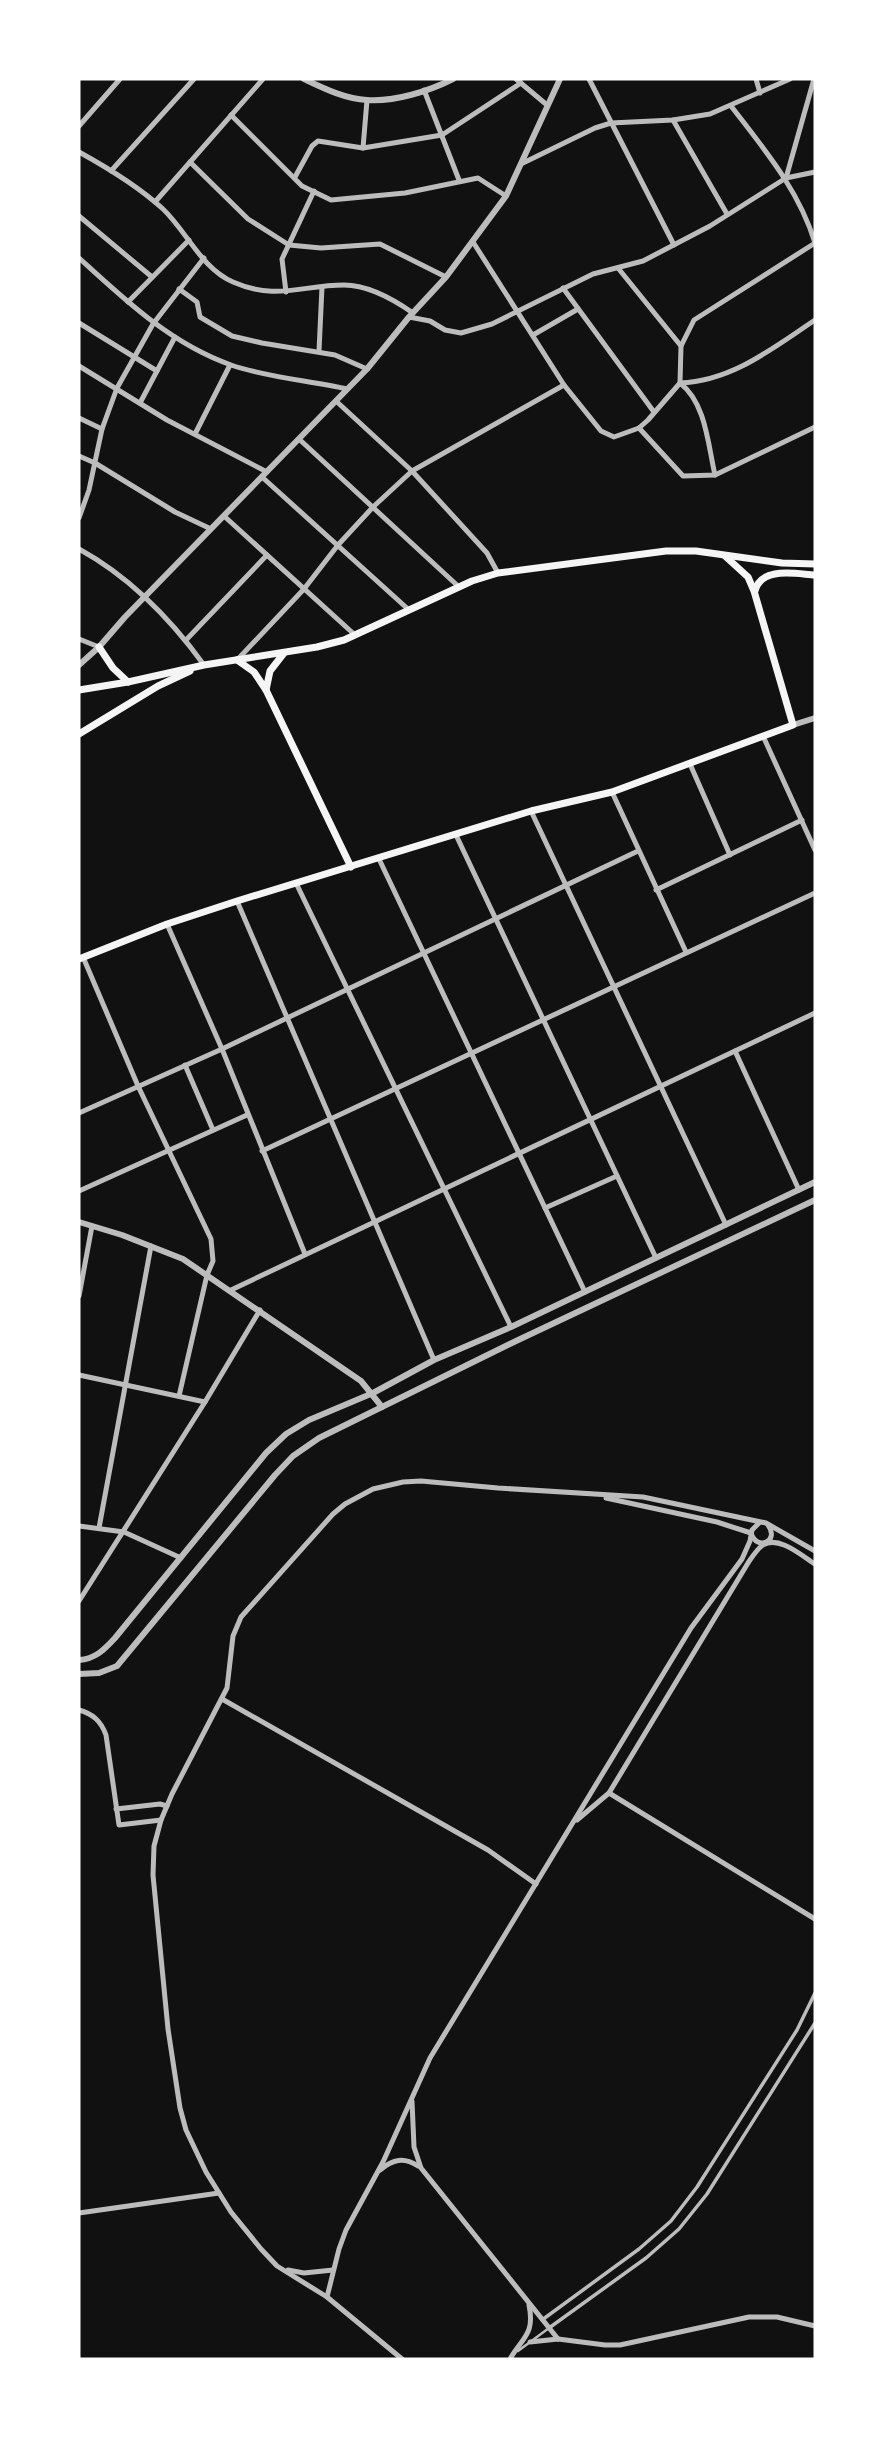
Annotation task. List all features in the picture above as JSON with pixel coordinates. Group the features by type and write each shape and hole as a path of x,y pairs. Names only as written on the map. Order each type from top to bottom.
{"main road":[{"path":"79,690 204,665 317,647 355,635 459,587 498,573 666,551 696,551 782,564 815,564"},
{"path":"80,957 237,901 531,811 612,792 793,725 754,591 748,577 725,556"},
{"path":"754,591 757,582 773,574 815,575"},
{"path":"99,647 113,668 128,682"},
{"path":"266,690 270,671 285,652"},
{"path":"237,660 254,672 266,690 351,867"},
{"path":"79,734 158,686 204,665"}],"street":[{"path":"79,127 120,79"},
{"path":"111,171 194,79"},
{"path":"155,202 263,79"},
{"path":"304,79 337,94 367,100 406,95 453,79"},
{"path":"79,665 367,369 446,277 506,196 560,79"},
{"path":"589,79 674,245"},
{"path":"756,79 760,93"},
{"path":"523,163 595,128 611,123 673,120 710,114 790,79"},
{"path":"786,178 814,79"},
{"path":"295,177 312,146 318,141 363,148 442,135 518,81 547,105"},
{"path":"424,90 459,180"},
{"path":"363,148 367,100"},
{"path":"473,242 564,385 601,431 614,437 639,428 680,383 681,346 694,320 815,243 810,226 786,178 731,106"},
{"path":"231,115 302,186 331,200 405,193 478,178 506,196"},
{"path":"673,120 727,214"},
{"path":"79,152 155,202 204,258 230,281 253,290 286,292 346,285 372,290 394,300 411,315 430,321 445,330 461,333 492,324 593,274 643,261 786,178 815,172"},
{"path":"190,162 248,219 289,245 321,248 380,244 446,277"},
{"path":"286,292 282,259 314,191"},
{"path":"79,216 152,277"},
{"path":"128,302 189,240"},
{"path":"79,258 153,324 202,353 230,365 347,389"},
{"path":"79,518 89,491 102,429 117,388 153,324 204,258"},
{"path":"618,268 681,346"},
{"path":"319,351 321,288"},
{"path":"563,288 654,412"},
{"path":"179,289 197,302 200,317 232,335 262,343 335,355 367,369"},
{"path":"533,335 579,309"},
{"path":"680,383 700,382 722,376 753,361 815,320"},
{"path":"79,323 157,372"},
{"path":"140,403 175,337"},
{"path":"195,433 230,365"},
{"path":"79,366 265,474 409,610"},
{"path":"680,383 692,392 701,415 715,475"},
{"path":"237,660 304,589 338,545 373,507 412,471 564,385"},
{"path":"336,401 412,471 487,553 498,573"},
{"path":"79,418 102,429"},
{"path":"639,428 684,476 715,475 815,427"},
{"path":"299,439 459,587"},
{"path":"79,456 211,530"},
{"path":"79,488 89,491"},
{"path":"224,516 355,635"},
{"path":"79,549 109,567 145,597 186,640 204,665"},
{"path":"186,640 267,555"},
{"path":"79,639 99,647"},
{"path":"793,725 815,718"},
{"path":"763,736 815,850"},
{"path":"690,764 730,855"},
{"path":"612,792 686,953"},
{"path":"531,811 726,1225"},
{"path":"656,890 802,820"},
{"path":"456,835 656,1258"},
{"path":"79,1113 222,1049 638,851"},
{"path":"379,859 585,1292"},
{"path":"296,883 511,1326"},
{"path":"262,1151 815,893"},
{"path":"237,901 434,1360"},
{"path":"167,924 222,1049 305,1254"},
{"path":"80,957 211,1239 213,1261 207,1275 180,1396"},
{"path":"231,1290 815,1013"},
{"path":"735,1051 799,1190"},
{"path":"185,1065 213,1130"},
{"path":"79,1191 247,1115"},
{"path":"545,1208 617,1176"},
{"path":"79,1660 90,1659 103,1651 266,1453 286,1434 334,1408 373,1393 434,1360 585,1292 815,1182"},
{"path":"79,1674 99,1673 117,1666 293,1456 319,1438 516,1341 815,1200"},
{"path":"79,1222 183,1259 361,1381 382,1407"},
{"path":"79,1296 92,1226"},
{"path":"99,1528 151,1246"},
{"path":"79,1601 260,1310"},
{"path":"79,1375 205,1402"},
{"path":"402,2359 327,2297 277,2266 219,2193 195,2152 180,2108 168,2029 153,1875 154,1846 161,1820 184,1769 222,1699 228,1683 233,1636 241,1617 345,1504 388,1484 421,1481 593,1495 643,1496 766,1523 815,1551"},
{"path":"593,1495 718,1522 751,1533 756,1542 784,1544 815,1564"},
{"path":"327,2297 346,2230 378,2171 430,2058 691,1628 742,1559 756,1524 766,1523"},
{"path":"572,1824 608,1793 748,1563 761,1546 772,1538 772,1531 766,1523"},
{"path":"79,1526 124,1532 181,1558"},
{"path":"222,1699 488,1850 536,1884"},
{"path":"79,1710 95,1717 103,1728 119,1825 161,1820"},
{"path":"608,1793 815,1919"},
{"path":"117,1809 160,1804 167,1806"},
{"path":"542,2320 639,2249 671,2221 697,2187 804,2020 815,1993"},
{"path":"549,2328 646,2258 679,2229 707,2194 814,2024"},
{"path":"412,2097 414,2147 421,2168"},
{"path":"378,2171 388,2163 399,2160 411,2161 421,2168 558,2339"},
{"path":"79,2213 219,2193"},
{"path":"277,2266 304,2273 333,2270"},
{"path":"511,2357 527,2338 532,2320 528,2302"},
{"path":"530,2342 558,2339 605,2346 620,2345 736,2319 763,2316 815,2326"}],"lane":[{"path":"511,2357 549,2328"}]}
